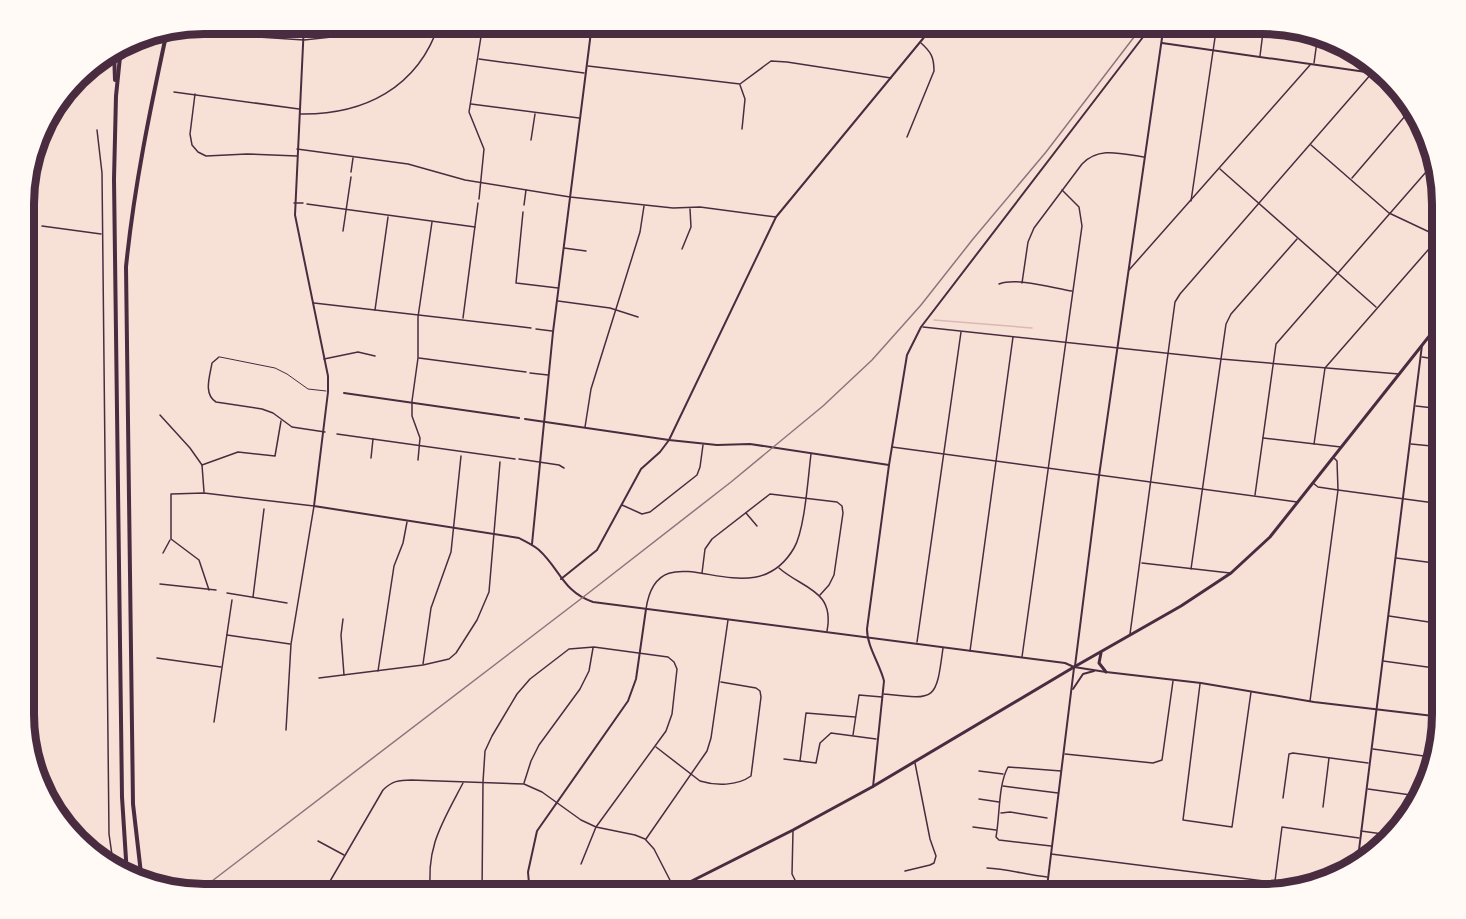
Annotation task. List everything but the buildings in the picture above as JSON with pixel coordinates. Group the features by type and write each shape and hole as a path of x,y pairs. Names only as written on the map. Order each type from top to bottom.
{"highway":[{"path":"141,871 133,804 126,267 141,154 165,39"},
{"path":"116,96 120,56"},
{"path":"114,60 122,786 126,866"}],"main road":[{"path":"686,884 872,787 1074,667 1130,637 1197,597 1231,573 1265,541 1298,502 1431,334"},
{"path":"1101,653 1099,663 1106,672"}],"street":[{"path":"221,34 304,40 356,34"},
{"path":"286,730 291,644 325,432 328,392 324,359 294,203 304,34"},
{"path":"299,114 334,113 350,109 400,85 414,70 436,34"},
{"path":"479,199 484,149 469,112 482,34"},
{"path":"532,544 553,332 590,34"},
{"path":"561,579 597,550 641,469 660,452 669,440 776,217 927,34"},
{"path":"872,787 884,681 867,638 889,465 907,355 921,327 1145,34"},
{"path":"1047,884 1099,476 1163,34"},
{"path":"1191,202 1215,34"},
{"path":"1260,56 1263,34"},
{"path":"907,137 934,71 931,52 920,43"},
{"path":"1162,43 1368,72"},
{"path":"1127,271 1312,64 1316,44"},
{"path":"478,58 585,73"},
{"path":"586,66 740,84 771,62 796,63 892,78"},
{"path":"1130,637 1175,302 1371,75"},
{"path":"740,84 745,99 742,129"},
{"path":"174,92 300,109"},
{"path":"195,94 190,134 192,145 198,152 206,156 247,154 297,156"},
{"path":"470,104 580,118"},
{"path":"531,140 536,113"},
{"path":"1351,178 1406,115"},
{"path":"97,130 102,173 109,834 112,857"},
{"path":"1311,145 1389,213 1431,233"},
{"path":"297,149 415,165 452,177 481,183 570,197 673,208 700,207 776,217"},
{"path":"1022,283 1032,232 1082,164 1095,154 1110,152 1145,158"},
{"path":"351,172 353,157"},
{"path":"1220,169 1376,308"},
{"path":"1255,495 1276,344 1428,170"},
{"path":"343,231 351,177"},
{"path":"524,205 526,189"},
{"path":"1022,657 1082,226 1082,216 1076,202 1062,190"},
{"path":"294,203 303,203"},
{"path":"463,319 478,203"},
{"path":"307,204 475,227"},
{"path":"585,427 591,389 640,232 644,205"},
{"path":"682,249 691,227 690,208"},
{"path":"523,212 516,283 559,288"},
{"path":"375,311 388,216"},
{"path":"417,460 418,431 412,416 412,401 418,358 418,317 432,222"},
{"path":"42,226 102,234"},
{"path":"1191,569 1226,324 1231,314 1297,239"},
{"path":"1314,444 1325,369 1431,247"},
{"path":"564,248 586,251"},
{"path":"999,284 1022,283 1073,291"},
{"path":"558,301 616,310 638,317"},
{"path":"312,303 320,302 418,317 463,319 531,328"},
{"path":"921,327 1221,359 1400,374"},
{"path":"536,329 553,332"},
{"path":"917,644 961,331"},
{"path":"970,651 1013,336"},
{"path":"1358,854 1422,345"},
{"path":"324,359 358,352 375,356"},
{"path":"219,357 212,363 208,391 211,400 262,409 278,416 288,426 325,432"},
{"path":"1421,357 1431,358"},
{"path":"418,358 526,372"},
{"path":"530,372 549,375"},
{"path":"344,393 519,418"},
{"path":"1415,406 1431,408"},
{"path":"160,415 190,447 202,465 204,493"},
{"path":"525,419 704,444 757,445 889,465"},
{"path":"202,465 238,452 275,456 281,421"},
{"path":"337,434 515,459"},
{"path":"371,458 373,438"},
{"path":"1263,438 1342,447"},
{"path":"622,504 642,513 650,512 697,475 704,444"},
{"path":"1411,444 1431,446"},
{"path":"892,447 1298,502"},
{"path":"529,884 528,872 537,831 628,701 636,679 649,592 657,580 667,573 682,571 738,579 768,574 778,567 794,548 800,534 811,453"},
{"path":"423,665 431,608 447,568 455,528 461,456"},
{"path":"1310,701 1338,490 1337,461 1333,457"},
{"path":"519,459 564,468"},
{"path":"319,678 423,665 453,657 460,649 486,603 489,592 500,462"},
{"path":"1313,483 1318,487 1431,503"},
{"path":"163,553 171,539 171,494 204,493 314,506 407,522 512,536 532,544 542,552 571,591 593,602 1022,657 1106,672 1431,716"},
{"path":"702,574 705,549 712,539 770,494 837,502 842,506 843,513 834,575 820,595"},
{"path":"253,597 264,509"},
{"path":"745,512 756,526"},
{"path":"378,671 394,566 403,543 407,522"},
{"path":"171,539 199,560 209,590"},
{"path":"1396,558 1431,563"},
{"path":"1141,563 1231,573"},
{"path":"778,567 790,577 810,587 826,603 829,621 826,633"},
{"path":"160,584 216,590"},
{"path":"227,593 286,603"},
{"path":"214,722 232,600"},
{"path":"1389,616 1431,622"},
{"path":"343,619 341,635 344,676"},
{"path":"645,839 707,751 720,682 728,620"},
{"path":"227,635 291,644"},
{"path":"524,784 539,745 580,689 589,671 594,647"},
{"path":"482,884 485,752 517,694 530,679 569,649 594,647 668,657 674,662 676,669 670,720 666,731 596,827 581,864"},
{"path":"853,736 859,695 919,698 927,696 934,691 938,682 943,648"},
{"path":"157,658 222,667"},
{"path":"1383,661 1431,668"},
{"path":"1071,692 1083,674 1096,670"},
{"path":"1064,754 1153,763 1162,760 1173,680"},
{"path":"656,747 700,781 709,784 743,782 751,776 760,692 756,688 720,682"},
{"path":"1200,683 1183,820 1232,827 1251,690"},
{"path":"800,761 806,713 855,717"},
{"path":"784,759 816,763 818,746 831,733 878,740"},
{"path":"1371,749 1426,756"},
{"path":"1283,798 1289,754 1369,763"},
{"path":"1323,807 1329,757"},
{"path":"905,871 930,865 936,856 930,839 915,762"},
{"path":"1052,846 999,840 996,837 1000,802 1004,774 1008,767 1061,771"},
{"path":"979,771 1004,774"},
{"path":"328,884 383,789 398,780 411,780 524,784 542,792 581,820 596,827 645,839 654,849 671,884"},
{"path":"431,884 433,841 463,782"},
{"path":"1003,786 1059,793"},
{"path":"1366,789 1411,795"},
{"path":"979,799 1000,802"},
{"path":"999,813 1010,812 1047,818"},
{"path":"973,827 997,830"},
{"path":"1275,882 1282,827 1360,838"},
{"path":"793,830 792,874 795,880"},
{"path":"1361,831 1382,834"},
{"path":"318,840 345,855"},
{"path":"1051,854 1283,883"},
{"path":"987,868 1007,869 1023,875 1048,878"}],"lane":[{"path":"219,357 275,368 308,389 328,392"}],"waterway":[{"path":"934,320 1032,328"}],"railway":[{"path":"208,884 582,598 731,482 823,406 872,360 921,305 1046,152 1136,34"}]}
